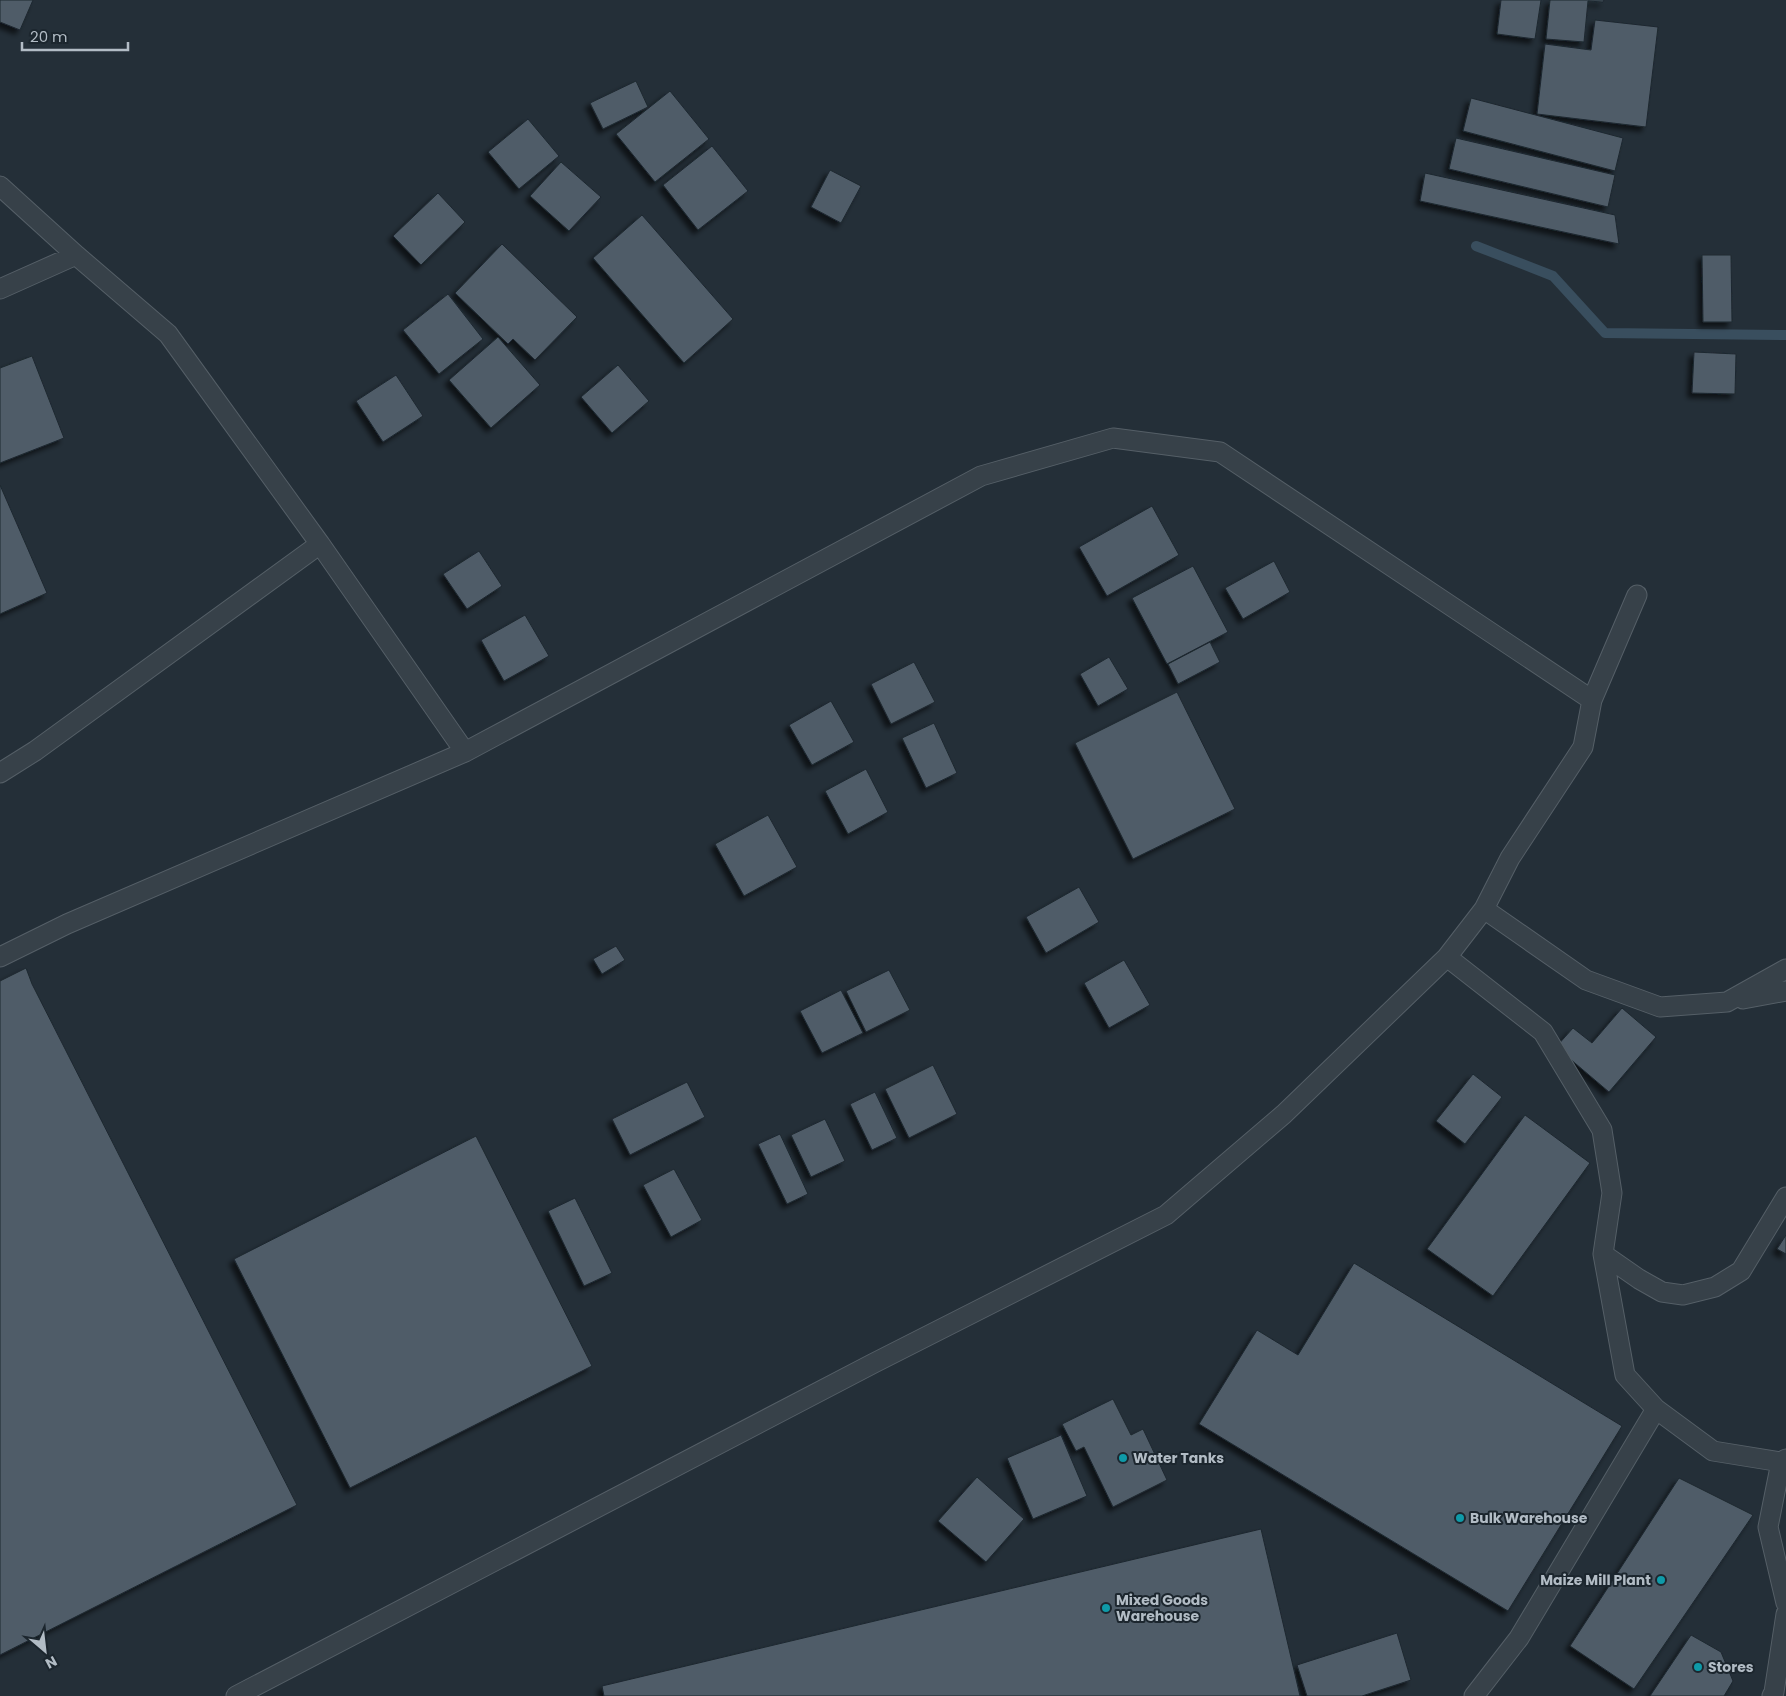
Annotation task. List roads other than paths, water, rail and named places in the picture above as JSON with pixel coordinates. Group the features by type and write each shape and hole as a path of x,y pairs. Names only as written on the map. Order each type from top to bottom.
{"lane":[{"path":"0,186 76,255 168,334 320,544 465,752"},
{"path":"0,289 76,255"},
{"path":"0,957 76,920 465,752 981,476 1113,438 1220,452 1592,700"},
{"path":"0,772 35,751 320,544"},
{"path":"236,1696 865,1367 1166,1215 1284,1114 1447,957 1484,909 1510,858 1583,747 1592,700 1637,595"},
{"path":"1484,909 1586,980 1660,1007 1727,1002 1786,991"},
{"path":"1447,957 1543,1032 1602,1130 1612,1193 1603,1254 1625,1374 1656,1409 1713,1451 1784,1461 1768,1527 1786,1603"},
{"path":"1727,1002 1786,970"},
{"path":"1603,1254 1662,1292 1683,1295 1715,1287 1740,1271 1786,1197"},
{"path":"1474,1696 1520,1638 1656,1409"},
{"path":"1772,1696 1786,1614"}],"waterway":[{"path":"1476,246 1553,276 1605,333 1786,335"}],"place":[{"name":"Water Tanks","path":"1123,1458"},
{"name":"Bulk Warehouse","path":"1460,1518"},
{"name":"Maize Mill Plant","path":"1661,1580"},
{"name":"Mixed Goods Warehouse","path":"1106,1608"},
{"name":"Stores","path":"1698,1667"}]}
